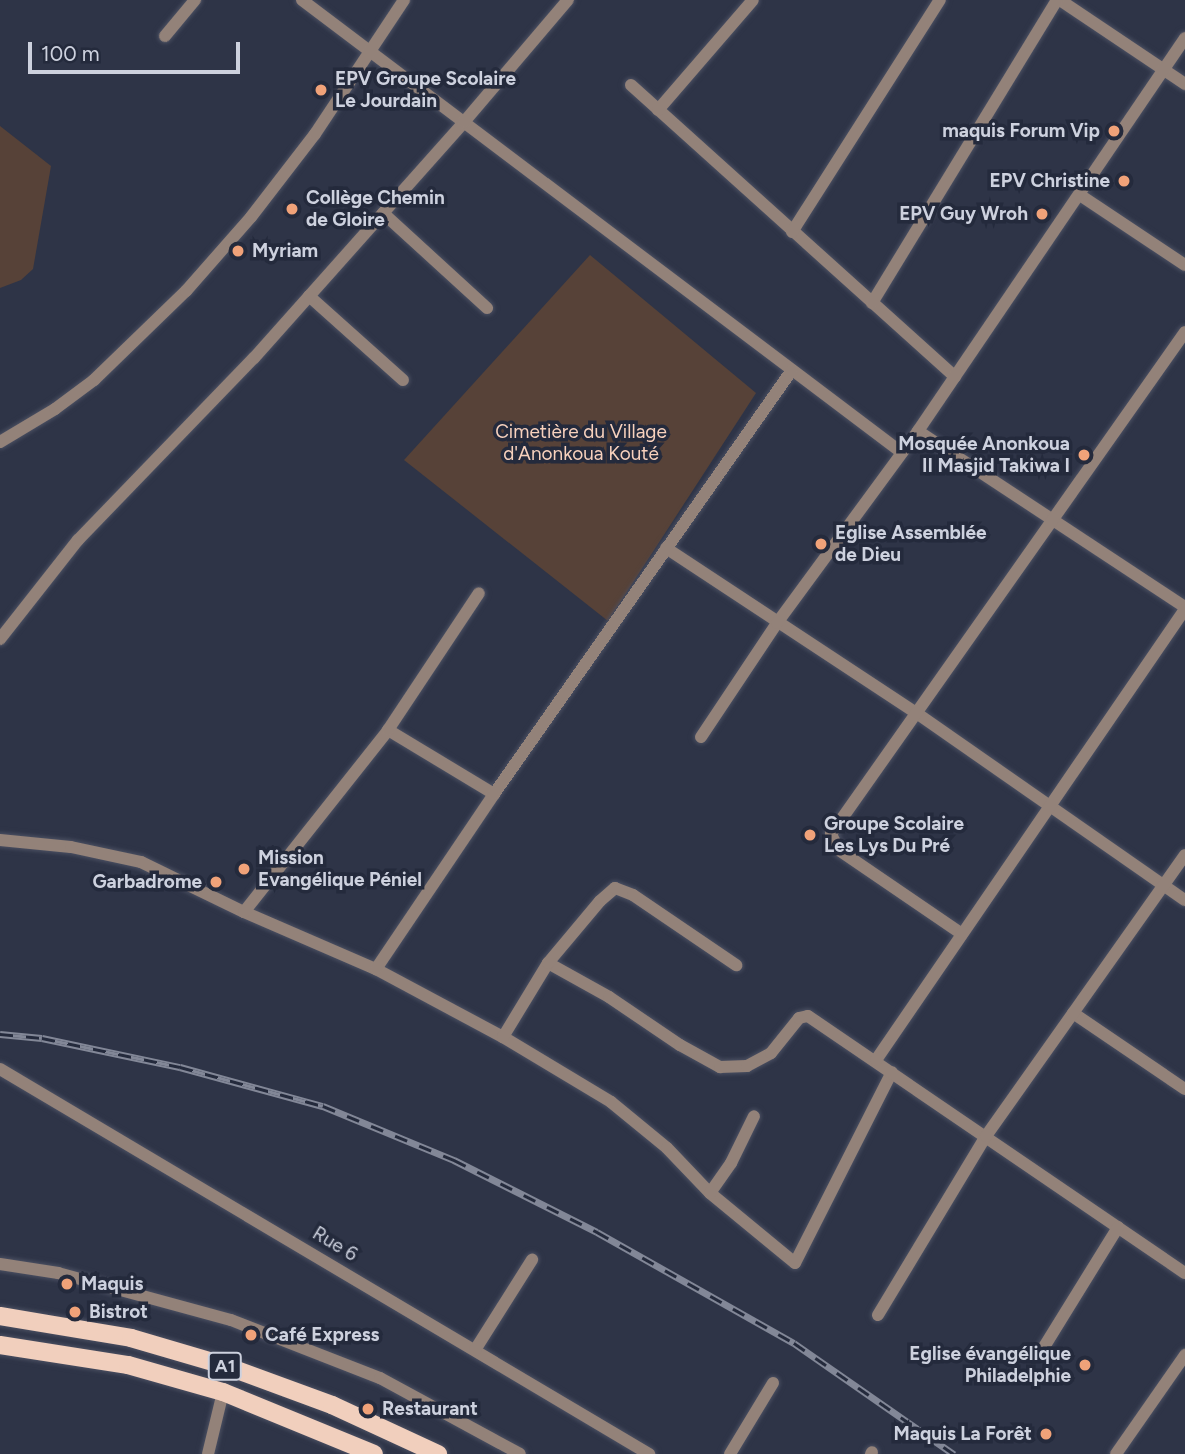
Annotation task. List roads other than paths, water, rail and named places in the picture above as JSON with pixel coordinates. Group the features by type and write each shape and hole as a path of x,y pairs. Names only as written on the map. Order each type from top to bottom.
{"main road":[{"name":"A1","path":"0,1316 131,1338 226,1366 332,1405 438,1454"},
{"name":"A1","path":"0,1345 128,1365 223,1392 374,1454"}],"street":[{"path":"166,36 195,0"},
{"path":"302,0 901,452"},
{"path":"0,442 55,410 94,380 186,290 251,216 314,134 404,0"},
{"path":"0,639 78,540 254,358 464,122 568,0"},
{"path":"658,110 753,0"},
{"path":"792,232 940,0"},
{"path":"872,303 1059,0 1185,84"},
{"path":"701,737 778,623 955,377 1185,38"},
{"path":"631,85 955,377"},
{"path":"1080,195 1185,265"},
{"path":"383,213 487,308"},
{"path":"309,296 403,380"},
{"path":"962,934 839,850 831,834 1185,332"},
{"path":"376,969 494,794 792,370"},
{"path":"876,1060 1049,803 1185,608 918,430"},
{"path":"666,548 918,714 1185,900"},
{"path":"244,912 388,730 479,593"},
{"path":"388,730 494,794"},
{"path":"0,840 71,847 125,857 376,969 503,1037 611,1102 660,1141 710,1193 795,1263 892,1072"},
{"path":"878,1315 986,1136 1185,855"},
{"path":"503,1037 548,963 600,901 615,888 633,895 736,965"},
{"path":"548,963 609,997 680,1045 720,1067 747,1066 771,1053 799,1018 808,1016 1185,1273"},
{"path":"1073,1013 1185,1089"},
{"name":"Rue 6","path":"0,1069 649,1454"},
{"path":"710,1193 731,1163 754,1116"},
{"path":"1044,1346 1118,1227"},
{"path":"475,1350 532,1260"},
{"path":"0,1264 58,1273 122,1288 231,1320 380,1378 520,1454"},
{"path":"1116,1454 1185,1355"},
{"path":"730,1454 773,1383"},
{"path":"208,1454 223,1392"}],"railway":[{"path":"0,1034 42,1038 180,1067 323,1106 454,1160 597,1232 794,1343 954,1454"}],"place":[{"name":"EPV Groupe Scolaire Le Jourdain","path":"321,90"},
{"name":"maquis Forum Vip","path":"1114,131"},
{"name":"EPV Christine","path":"1124,181"},
{"name":"Collège Chemin de Gloire","path":"292,209"},
{"name":"EPV Guy Wroh","path":"1042,214"},
{"name":"Myriam","path":"238,251"},
{"name":"Mosquée Anonkoua II Masjid Takiwa I","path":"1084,455"},
{"name":"Eglise Assemblée de Dieu","path":"821,544"},
{"name":"Groupe Scolaire Les Lys Du Pré","path":"810,835"},
{"name":"Mission Evangélique Péniel","path":"244,869"},
{"name":"Garbadrome","path":"216,882"},
{"name":"Maquis","path":"67,1284"},
{"name":"Bistrot","path":"75,1312"},
{"name":"Café Express","path":"251,1335"},
{"name":"Eglise évangélique Philadelphie","path":"1085,1365"},
{"name":"Restaurant","path":"368,1409"},
{"name":"Maquis La Forêt","path":"1046,1434"}],"park label":[{"name":"Cimetière du Village d'Anonkoua Kouté","path":"581,443"}]}
